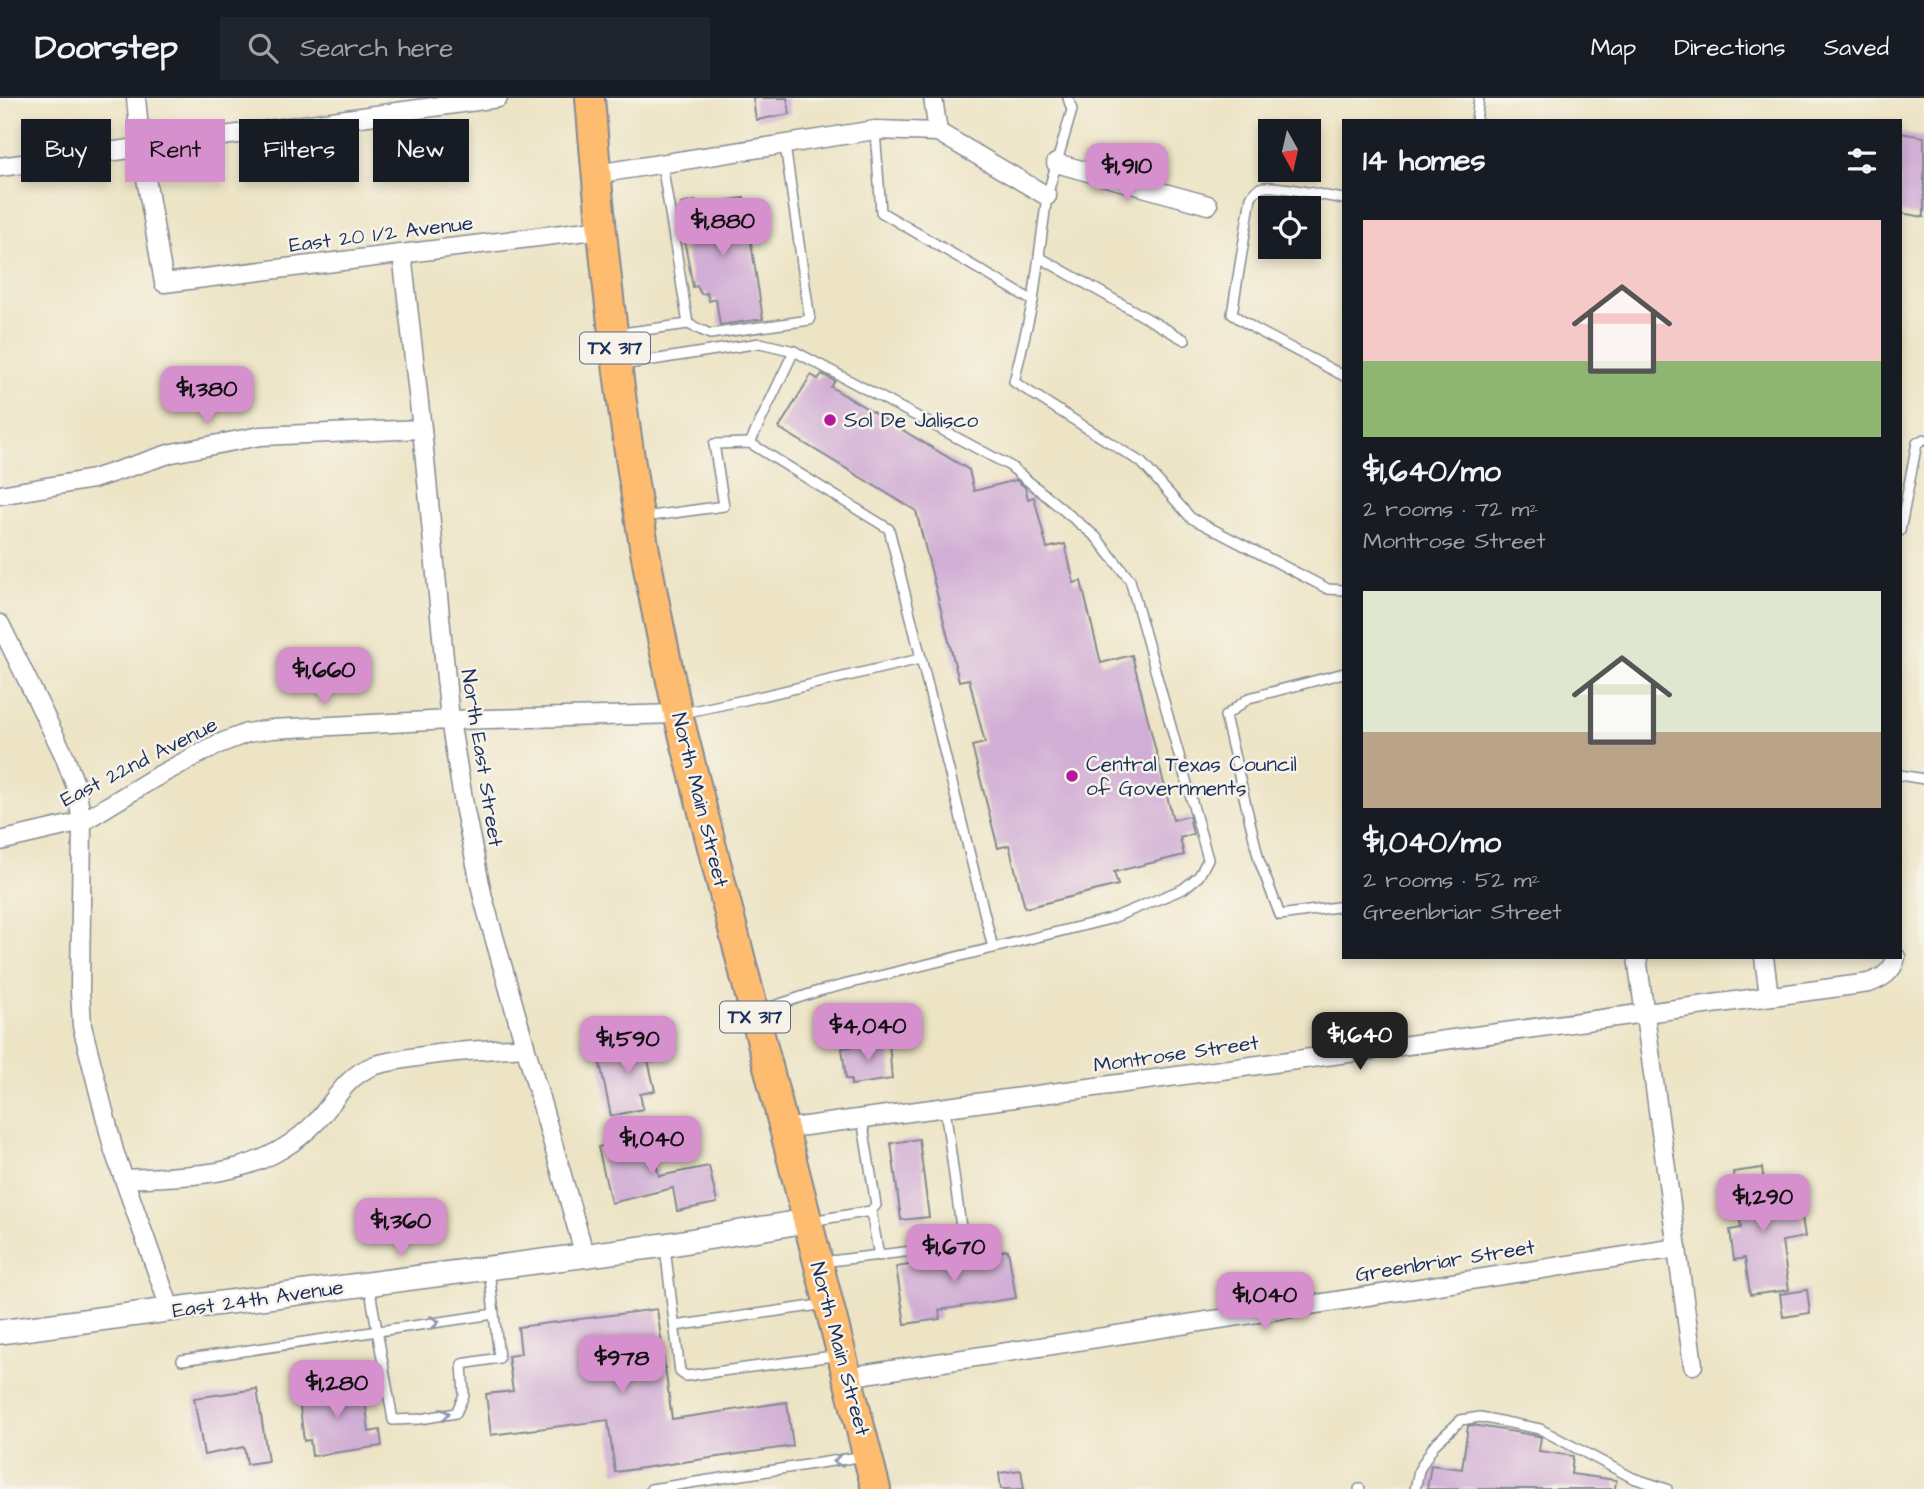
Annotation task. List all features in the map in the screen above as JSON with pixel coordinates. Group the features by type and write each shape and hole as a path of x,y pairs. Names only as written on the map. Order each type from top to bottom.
{"main road":[{"name":"North Main Street","path":"590,98 617,366 639,517 678,714 876,1489"}],"street":[{"path":"136,98 138,119"},
{"path":"225,137 498,98"},
{"path":"933,98 939,132"},
{"path":"596,174 876,130 939,132 1047,196"},
{"path":"0,167 125,151"},
{"path":"1056,163 1208,205"},
{"name":"East 20 1/2 Avenue","path":"147,182 164,283 603,229"},
{"name":"North East Street","path":"402,254 450,720 465,811 483,898 585,1256"},
{"path":"0,495 93,480 173,453 260,436 422,429"},
{"path":"0,624 64,755 76,787 82,822 82,1026 111,1139 171,1311"},
{"name":"East 22nd Avenue","path":"0,841 82,822 154,778 247,733 272,729 450,720 678,714"},
{"path":"1637,959 1693,1365"},
{"path":"1764,959 1769,996"},
{"name":"Montrose Street","path":"783,1129 1869,983 1885,977 1896,959"},
{"path":"125,1180 207,1175 249,1166 282,1151 317,1121 349,1080 372,1066 428,1054 525,1047"},
{"name":"East 24th Avenue","path":"0,1332 585,1256 806,1222"},
{"name":"Greenbriar Street","path":"844,1366 1677,1248"}],"lane":[{"path":"1068,98 1072,110 1047,196 1033,301 1014,382 1142,463 1191,518 1328,589 1342,590"},
{"path":"1476,119 1479,98"},
{"path":"876,130 881,212 1033,301"},
{"path":"614,335 688,324 710,334 810,320 785,145"},
{"path":"662,163 688,324"},
{"path":"1342,200 1275,188 1261,187 1255,191 1251,197 1232,314 1342,375"},
{"path":"1039,257 1185,340"},
{"path":"617,366 760,343 794,351 1010,466 1096,537 1130,580 1208,859 1199,876 1183,889 1110,919 818,990 754,1012"},
{"path":"750,443 794,351"},
{"path":"1902,511 1905,481 1917,443 1924,439"},
{"path":"639,517 724,506 714,444 750,443 889,529 993,948"},
{"path":"678,714 920,659"},
{"path":"1342,674 1249,698 1225,716 1259,860 1280,915 1342,906"},
{"path":"1902,775 1924,779"},
{"path":"817,1262 953,1246 962,1235 945,1108"},
{"path":"806,1222 871,1211 876,1205 862,1119"},
{"path":"871,1211 879,1256"},
{"path":"664,1245 680,1371 686,1376 844,1366"},
{"path":"369,1285 393,1420 420,1419 456,1413 464,1395 462,1364 499,1359 489,1269"},
{"path":"675,1326 828,1304"},
{"path":"182,1360 494,1314"},
{"path":"1416,1489 1419,1470 1434,1445 1461,1419 1480,1417 1540,1429 1633,1478 1667,1489"},
{"path":"651,1489 867,1455"}],"building":[{"path":"753,98 787,98 790,114 756,120"},
{"path":"1902,133 1924,137 1924,217 1902,213"},
{"path":"744,198 763,319 720,325 716,299 709,301 707,293 701,294 697,286 693,287 679,212 682,211 681,204 695,201 696,205"},
{"path":"822,374 835,381 831,387 969,470 974,491 1016,480 1025,487 1028,499 1034,497 1047,548 1065,544 1074,583 1081,581 1101,663 1132,655 1173,820 1189,816 1193,834 1180,838 1184,855 1114,872 1118,885 1025,908 1009,845 998,848 972,746 985,743 969,679 959,681 916,511 779,428 811,375 818,379"},
{"path":"656,1041 660,1058 648,1060 655,1091 640,1094 643,1109 611,1116 598,1053"},
{"path":"889,1042 892,1079 851,1085 851,1079 846,1079 842,1048"},
{"path":"649,1135 659,1176 709,1166 717,1203 677,1211 673,1188 611,1203 598,1147"},
{"path":"919,1139 929,1217 901,1220 891,1143"},
{"path":"1762,1168 1768,1210 1800,1205 1805,1237 1782,1241 1789,1290 1750,1295 1745,1258 1734,1260 1730,1230 1741,1228 1733,1172"},
{"path":"1008,1250 1016,1298 939,1310 940,1319 905,1324 896,1267"},
{"path":"1807,1290 1810,1313 1783,1317 1780,1294"},
{"path":"657,1309 672,1419 787,1402 793,1446 615,1472 608,1420 491,1435 486,1394 513,1391 508,1356 521,1354 518,1327"},
{"path":"363,1382 369,1432 380,1430 382,1446 312,1456 310,1440 304,1441 298,1391"},
{"path":"257,1389 268,1461 247,1464 244,1447 204,1455 194,1398"},
{"path":"1468,1426 1541,1437 1539,1451 1573,1456 1571,1474 1616,1480 1615,1489 1427,1489 1431,1465 1462,1469"},
{"path":"1021,1470 1024,1489 1001,1489 999,1473"}],"place":[{"name":"Sol De Jalisco","path":"830,420"},
{"name":"Central Texas Council of Governments","path":"1072,776"}]}
